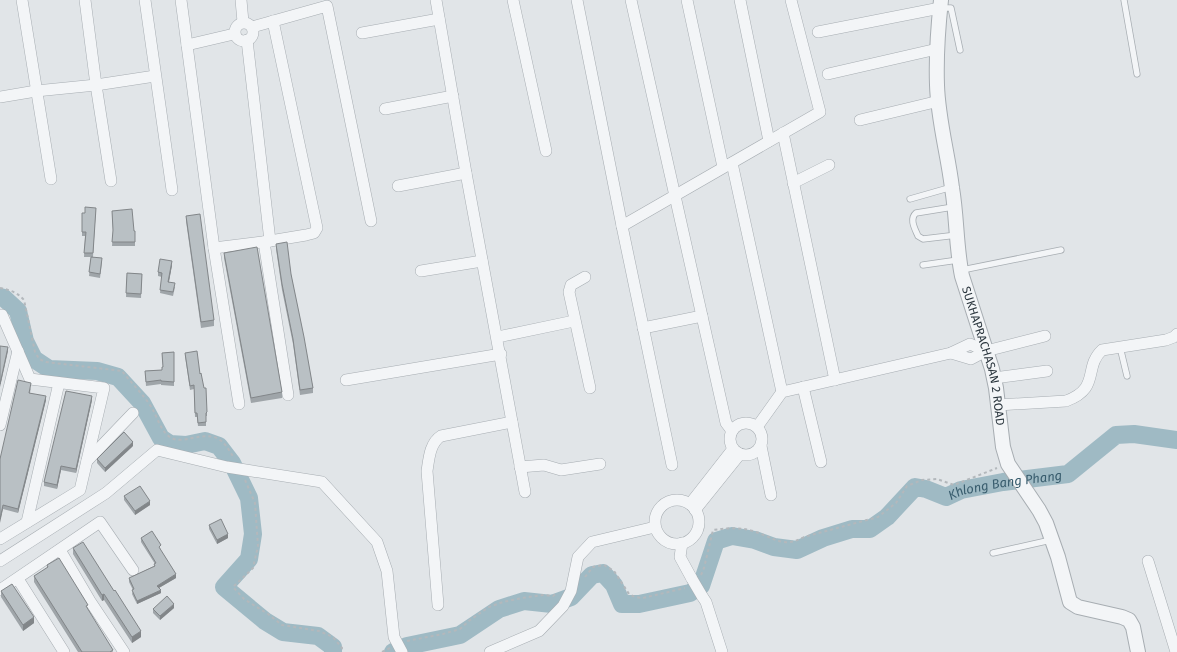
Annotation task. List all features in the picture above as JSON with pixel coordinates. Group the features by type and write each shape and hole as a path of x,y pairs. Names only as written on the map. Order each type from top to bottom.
{"street":[{"path":"22,0 51,179"},
{"path":"85,0 111,181"},
{"path":"145,0 172,190"},
{"path":"181,0 214,248 239,404"},
{"path":"241,0 247,25 253,32 252,37 242,41 237,39 234,34 235,28 238,24 247,25 273,21 327,6 371,221"},
{"path":"436,0 466,173 498,338 525,492"},
{"path":"513,0 546,151"},
{"path":"577,0 672,465"},
{"path":"631,0 726,423 732,431"},
{"path":"687,0 782,392"},
{"path":"740,0 769,141"},
{"path":"622,226 820,112 791,0"},
{"path":"818,32 940,4"},
{"name":"SUKHAPRACHASAN 2 ROAD","path":"940,4 937,33 937,86 955,206 960,265 994,378 1003,447 1008,464 1046,523 1058,557 1070,602 1078,607 1129,620 1133,627 1138,652"},
{"path":"362,33 440,19"},
{"path":"214,248 267,242 306,235 314,232 317,228 273,21"},
{"path":"187,45 234,34"},
{"path":"247,40 267,242 288,395"},
{"path":"828,74 937,49"},
{"path":"0,97 155,76"},
{"path":"385,109 453,96"},
{"path":"860,120 939,101"},
{"path":"783,133 835,380"},
{"path":"793,183 829,165"},
{"path":"398,186 466,173"},
{"path":"421,271 482,261"},
{"path":"585,277 571,285 569,289 574,321 590,388"},
{"path":"0,315 2,315 30,379 104,388 80,490 0,539"},
{"path":"644,328 702,316"},
{"path":"498,338 574,321"},
{"path":"998,405 1066,401 1074,398 1087,386 1099,352 1102,350 1166,340 1177,334"},
{"path":"757,427 782,392 951,353 970,344 986,350 1045,336"},
{"path":"0,425 18,350"},
{"path":"346,380 500,354"},
{"path":"994,378 1047,371"},
{"path":"27,522 60,383"},
{"path":"803,387 822,462"},
{"path":"86,462 133,413"},
{"path":"438,605 427,470 433,443 442,436 512,422"},
{"path":"761,446 750,455 737,451 730,440 732,431 736,427 746,423 757,427 762,436 761,446 771,495"},
{"path":"0,561 106,494 157,450 232,468 322,482 376,542 387,571 394,637 399,647"},
{"path":"692,507 737,451"},
{"path":"520,467 544,465 561,470 600,464"},
{"path":"673,500 679,500 692,507 698,517 697,530 688,541 682,543 677,544 667,542 659,536 655,527 656,515 662,505 673,500"},
{"path":"0,590 100,522 133,570"},
{"path":"490,652 505,649 539,631 563,606 572,589 578,557 592,542 655,527"},
{"path":"682,543 680,557 706,602 722,652"},
{"path":"60,550 90,601 124,652"},
{"path":"1148,561 1176,652"},
{"path":"18,579 64,652"}],"lane":[{"path":"1124,0 1138,74"},
{"path":"940,4 951,8 960,50"},
{"path":"910,199 952,187"},
{"path":"955,206 916,213 912,219 920,238 923,239 957,235"},
{"path":"923,265 960,265 1062,250"},
{"path":"1120,347 1127,376"},
{"path":"993,553 1052,539"}],"path":[{"path":"382,652 399,647 414,639 443,634 460,629 489,607 522,598 543,595 553,596 572,589 593,567 604,565 614,571 629,594 635,598 643,598 685,588 704,568 713,530 732,527 753,531 783,542 795,542 804,537 878,517 896,503 907,486 922,480 936,479 954,485 1008,464"}],"building":[{"path":"85,207 96,208 93,253 84,253 86,232 82,232 82,213 85,213"},
{"path":"132,209 135,242 112,242 112,211"},
{"path":"200,214 214,320 201,322 186,216"},
{"path":"287,242 291,274 313,388 300,390 293,339 276,244"},
{"path":"257,247 282,392 251,398 224,253"},
{"path":"91,257 102,258 100,274 89,272"},
{"path":"160,259 172,261 168,282 175,283 173,292 160,290 162,273 158,272"},
{"path":"127,273 142,274 141,294 126,293"},
{"path":"0,346 8,347 0,384"},
{"path":"197,351 200,374 201,373 204,388 206,388 207,412 206,422 198,423 197,413 195,413 194,385 190,386 185,353"},
{"path":"174,352 174,382 161,380 146,382 145,371 162,370 162,353"},
{"path":"18,380 31,383 29,393 46,396 18,509 3,505 0,519 0,459"},
{"path":"66,391 92,396 76,469 61,466 57,485 44,482"},
{"path":"124,432 133,442 105,468 97,459"},
{"path":"140,486 150,501 135,511 124,496"},
{"path":"221,519 228,534 217,540 209,525"},
{"path":"152,531 161,545 159,547 176,574 157,586 161,590 137,601 129,578 155,566 154,564 156,563 141,538"},
{"path":"83,542 141,631 132,637 104,594 102,595 73,548"},
{"path":"59,558 88,605 86,606 113,650 110,652 82,652 34,576 48,567 47,565"},
{"path":"12,584 34,617 23,625 1,591"},
{"path":"167,596 174,604 160,616 153,609"}],"waterway":[{"name":"Khlong Bang Phang","path":"0,297 4,298 18,311 25,341 34,359 49,369 97,371 118,377 142,403 161,438 170,444 186,445 205,441 219,446 232,463 249,498 253,534 249,559 224,587 265,621 283,632 318,636 333,647 333,652"},
{"name":"Khlong Bang Phang","path":"393,652 407,646 460,635 499,609 524,601 552,604 571,597 592,575 603,573 614,585 622,604 639,604 690,593 701,586 716,541 732,536 755,540 774,547 797,550 823,538 852,529 870,529 887,517 915,487 926,489 946,497 961,490 1003,482 1068,474 1116,435 1134,434 1177,440"}]}
